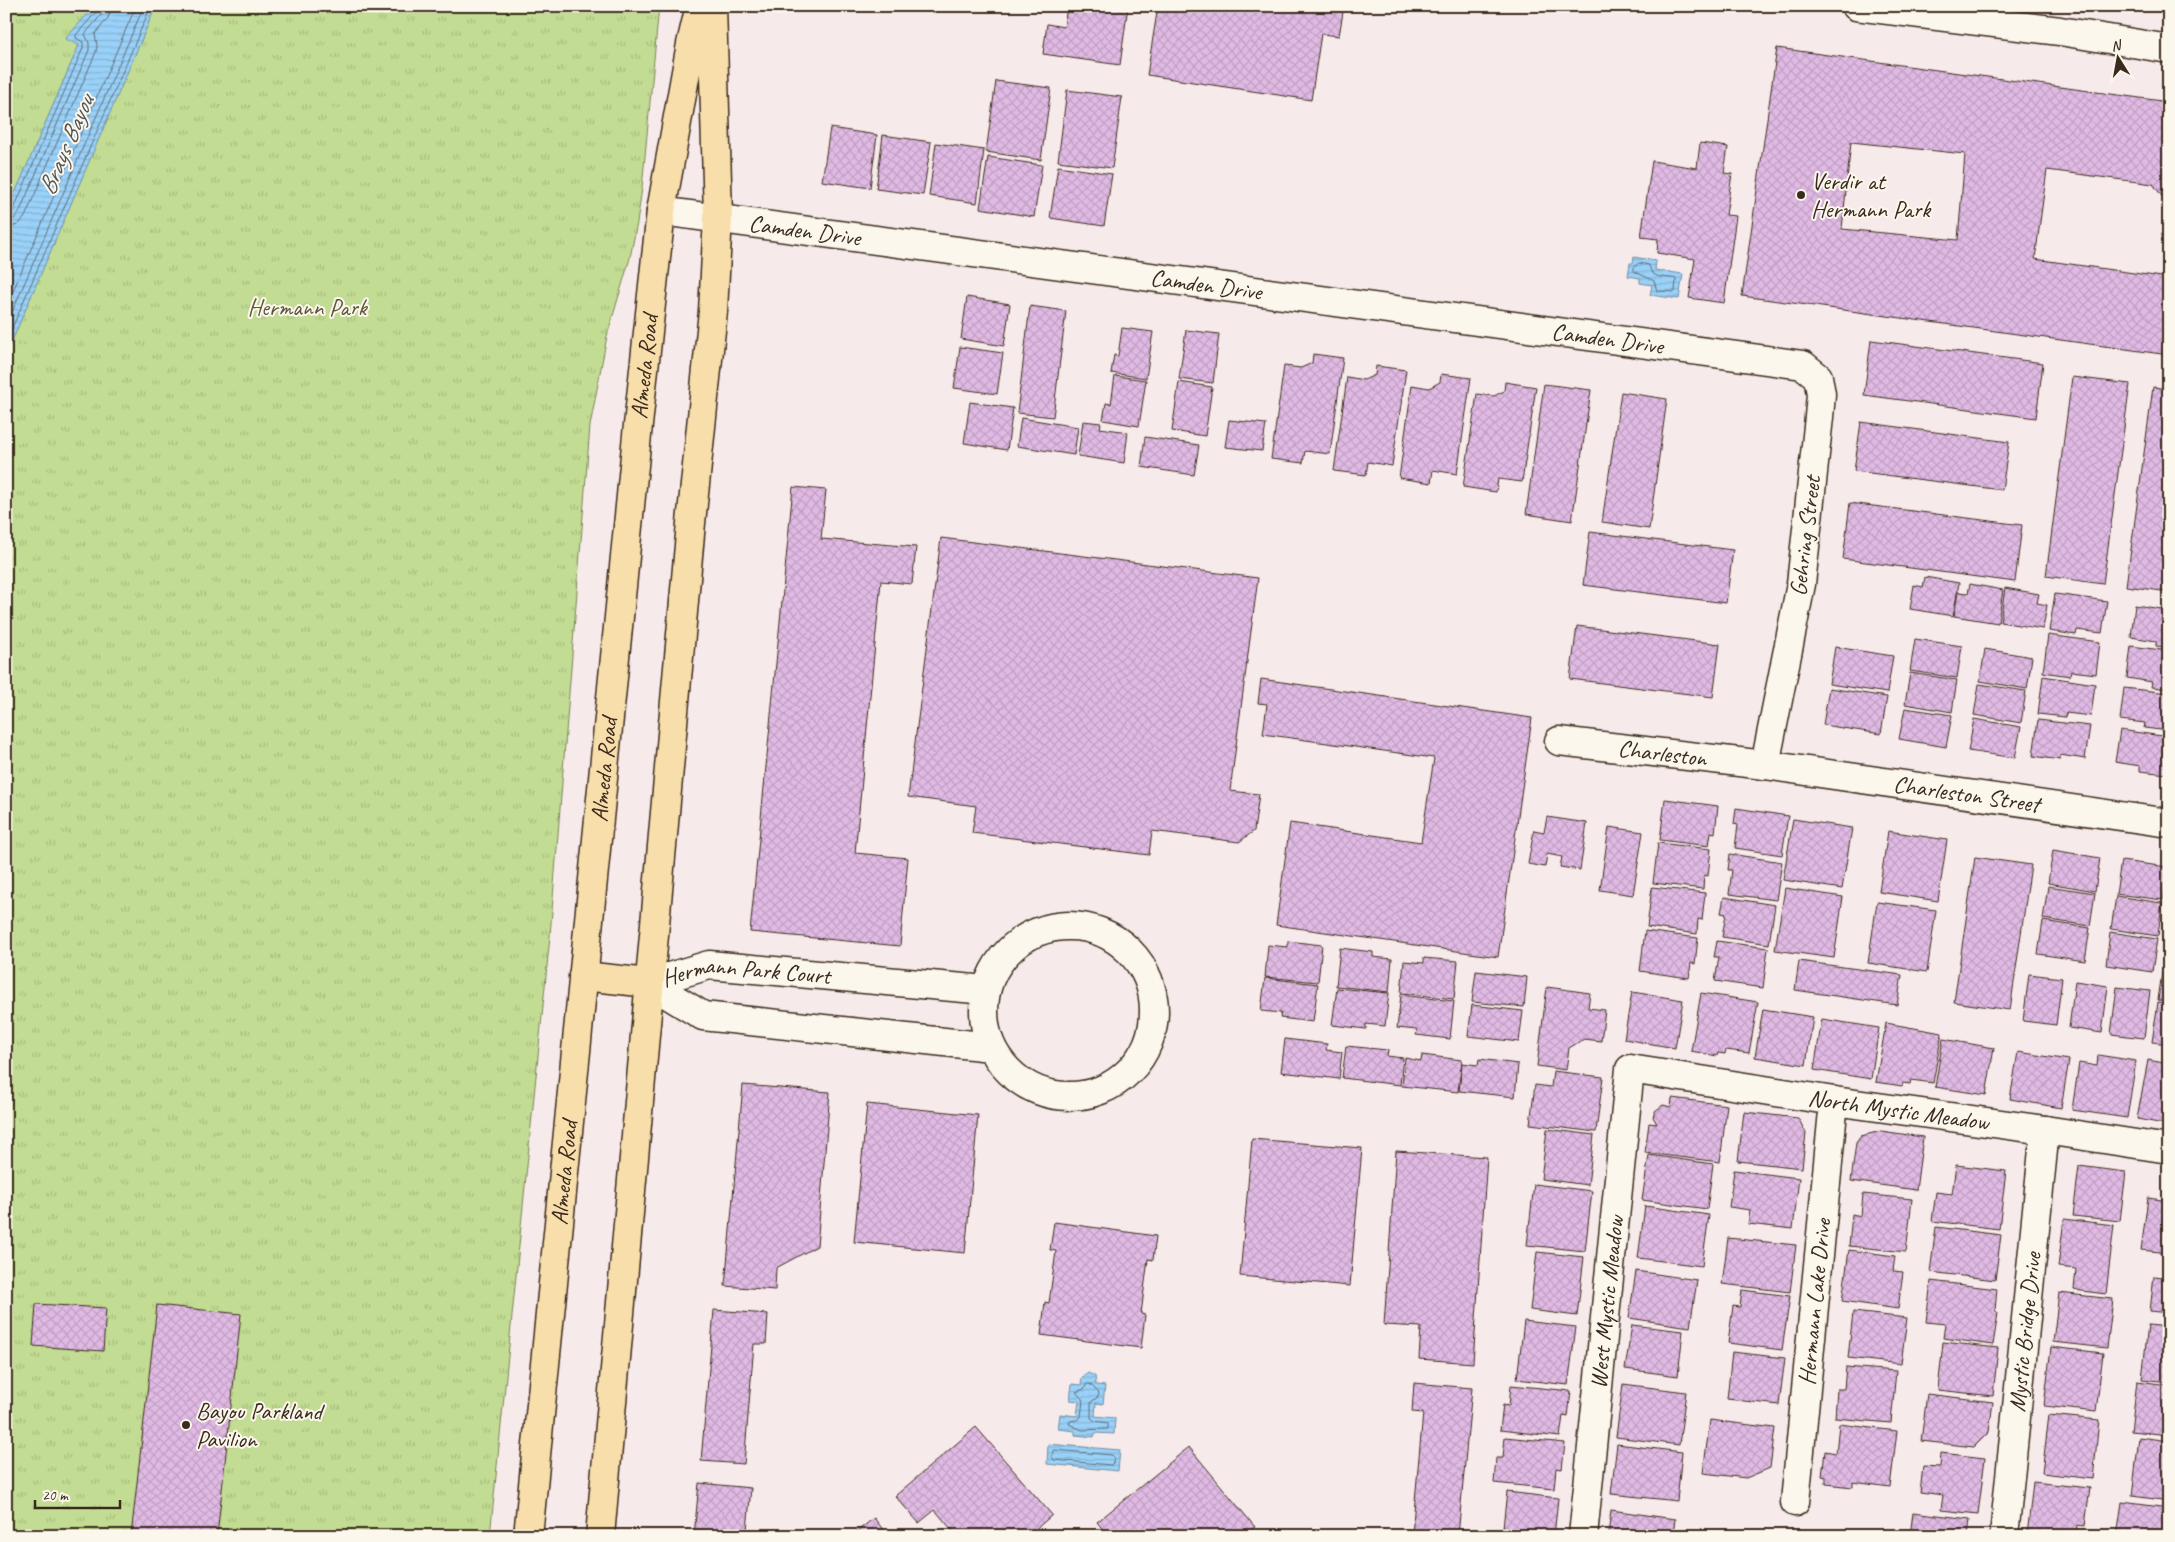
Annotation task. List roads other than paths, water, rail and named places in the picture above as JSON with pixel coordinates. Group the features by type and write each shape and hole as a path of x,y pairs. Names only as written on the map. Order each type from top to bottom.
{"main road":[{"name":"Almeda Road","path":"528,1536 661,211 691,44 700,6"},
{"path":"600,1536 691,523 713,310 718,217 712,6"},
{"path":"583,976 649,983"}],"street":[{"path":"1856,6 2060,31 2169,49"},
{"name":"Camden Drive","path":"661,211 718,217 1752,358"},
{"name":"Gehring Street","path":"1752,358 1803,365 1818,377 1821,394 1801,584 1765,764"},
{"name":"Charleston","path":"1559,741 1765,764"},
{"name":"Charleston Street","path":"1765,764 2169,823"},
{"path":"1070,926 1098,930 1127,949 1140,963 1152,986 1155,1012 1151,1037 1140,1060 1122,1079 1102,1090 1080,1096 1057,1096 1030,1088 1007,1070 991,1047 984,1019 986,990 998,964 1017,944 1042,930 1070,926"},
{"name":"Hermann Park Court","path":"649,983 708,965 986,990"},
{"name":"Hermann Park Court","path":"649,983 703,1016 991,1047"},
{"name":"North Mystic Meadow","path":"1630,1069 1834,1101 2169,1148"},
{"name":"West Mystic Meadow","path":"1583,1536 1630,1069"},
{"name":"Hermann Lake Drive","path":"1795,1502 1834,1101"},
{"name":"Mystic Bridge Drive","path":"2004,1536 2046,1130"}],"water":[{"name":"Brays Bayou","path":"95,6 156,6 6,355 6,214 79,45 65,39"},
{"path":"1634,257 1656,261 1655,270 1683,274 1679,299 1650,295 1652,285 1640,283 1640,278 1628,276 1630,263 1633,263"},
{"path":"1088,1373 1095,1376 1096,1385 1105,1386 1103,1404 1096,1403 1095,1416 1115,1418 1114,1434 1095,1433 1094,1437 1075,1435 1075,1431 1058,1429 1060,1414 1077,1416 1079,1401 1070,1400 1072,1384 1081,1385 1082,1378"},
{"path":"1048,1444 1120,1450 1118,1471 1047,1464"}],"place":[{"name":"Verdir at Hermann Park","path":"1801,195"},
{"name":"Bayou Parkland Pavilion","path":"186,1425"}],"park label":[{"name":"Hermann Park","path":"307,307"}]}
